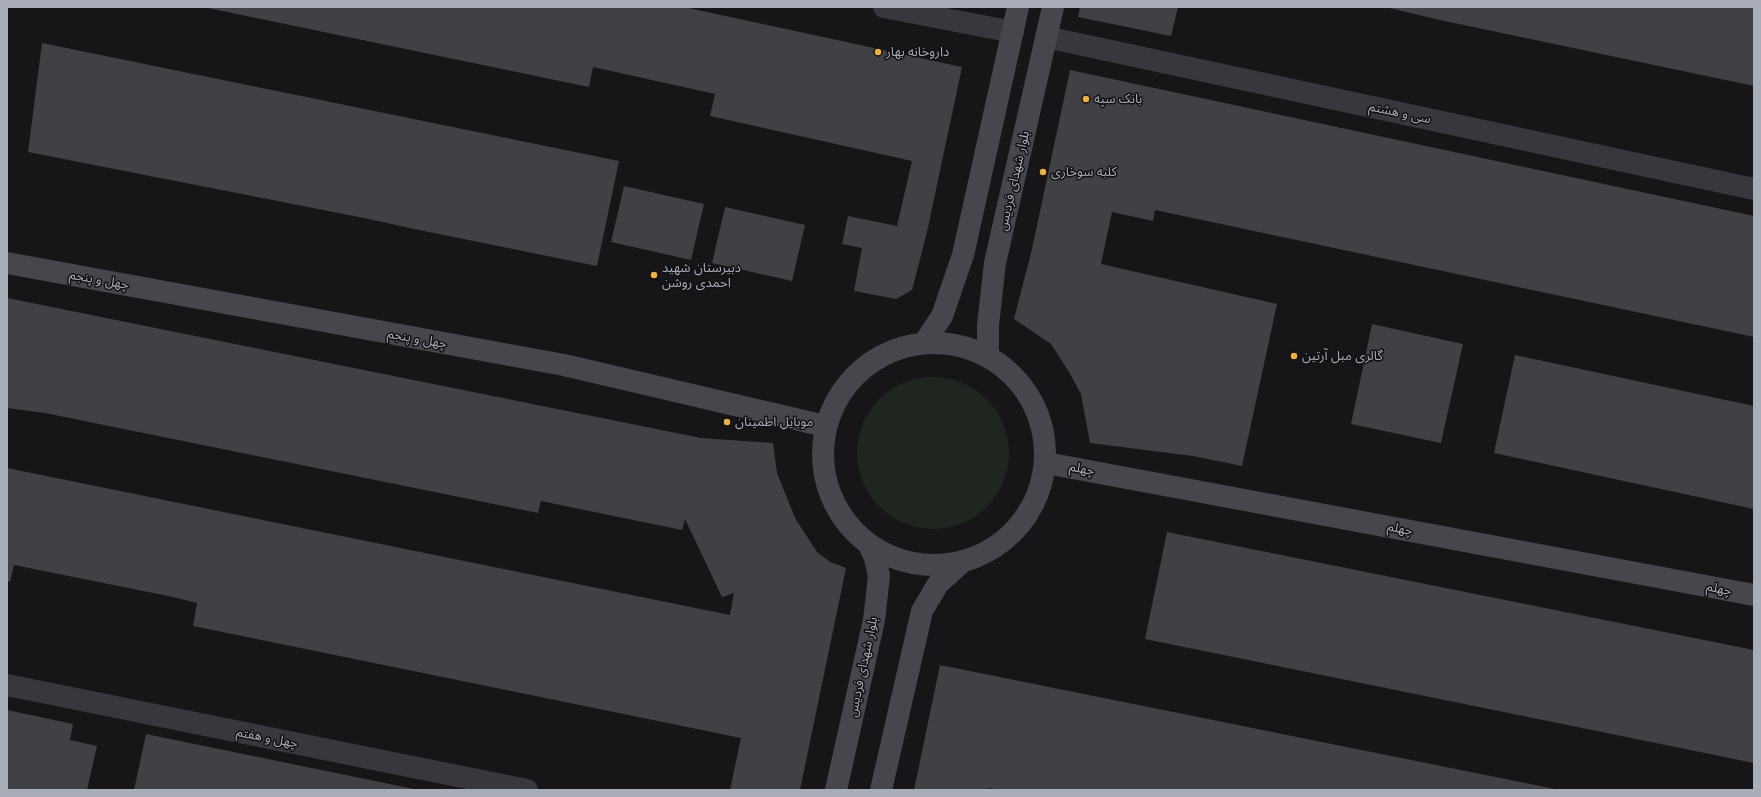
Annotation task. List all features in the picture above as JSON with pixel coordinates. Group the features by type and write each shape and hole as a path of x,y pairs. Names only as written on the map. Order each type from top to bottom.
{"main road":[{"path":"924,343 942,316 963,255 1018,7"},
{"name":"بلوار شهدای فردیس","path":"988,356 988,325 996,264 1053,7"},
{"name":"چهل و پنجم","path":"7,263 564,366 825,426"},
{"path":"924,343 954,344 988,356 1003,366 1028,393 1043,426 1046,463 1038,497 1020,526 993,549 961,563 927,566 893,558 869,545 843,519 828,492 822,462 825,426 840,394 864,367 893,349 924,343"},
{"name":"چهلم","path":"1046,463 1754,595"},
{"name":"بلوار شهدای فردیس","path":"836,790 874,620 879,576 875,558 869,545"},
{"path":"881,790 922,612 938,584 961,563"}],"street":[{"path":"884,7 1013,32"},
{"name":"سی و هشتم","path":"1046,37 1754,189"},
{"name":"چهل و هفتم","path":"7,685 527,790"}],"shaded area":[{"path":"933,377 962,383 969,386 987,399 1000,417 1003,424 1009,453 1003,482 1000,489 987,507 969,520 962,523 933,529 904,523 897,520 879,507 866,489 863,482 857,453 863,424 866,417 879,399 897,386 904,383"}],"building":[{"path":"203,7 684,7 962,67 927,232 912,290 896,299 854,291 862,248 842,244 848,216 897,226 912,161 710,116 715,94 593,67 589,87"},
{"path":"1080,7 1178,7 1171,36 1078,17"},
{"path":"1385,7 1754,7 1754,86 1440,20"},
{"path":"42,43 619,161 597,266 364,218 28,152"},
{"path":"1070,70 1754,216 1754,337 1155,210 1153,221 1112,212 1101,264 1277,304 1242,466 1193,456 1090,443 1081,394 1069,372 1051,344 1014,319 1032,249"},
{"path":"624,186 704,204 691,260 611,242"},
{"path":"725,207 805,225 792,281 712,263"},
{"path":"7,298 701,438 773,443 777,473 795,518 817,552 830,562 846,568 800,790 730,790 741,738 193,626 197,603 173,597 14,565 10,582 7,581 7,468 730,615 734,593 722,597 685,519 682,530 541,501 538,513 45,413 7,408"},
{"path":"1372,324 1463,344 1441,443 1351,424"},
{"path":"1515,355 1754,406 1754,509 1494,453"},
{"path":"1167,532 1754,650 1754,763 1145,639"},
{"path":"940,665 1555,790 999,790 988,788 988,790 914,790"},
{"path":"7,710 73,724 70,740 97,746 87,790 7,790"},
{"path":"146,734 414,789 414,790 134,790"}],"place":[{"name":"داروخانه بهار","path":"878,52"},
{"name":"بانک سپه","path":"1086,99"},
{"name":"کلبه سوخاری","path":"1043,172"},
{"name":"دبیرستان شهید احمدی روشن","path":"654,275"},
{"name":"گالری مبل آرتین","path":"1294,356"},
{"name":"موبایل اطمینان","path":"727,422"}]}
